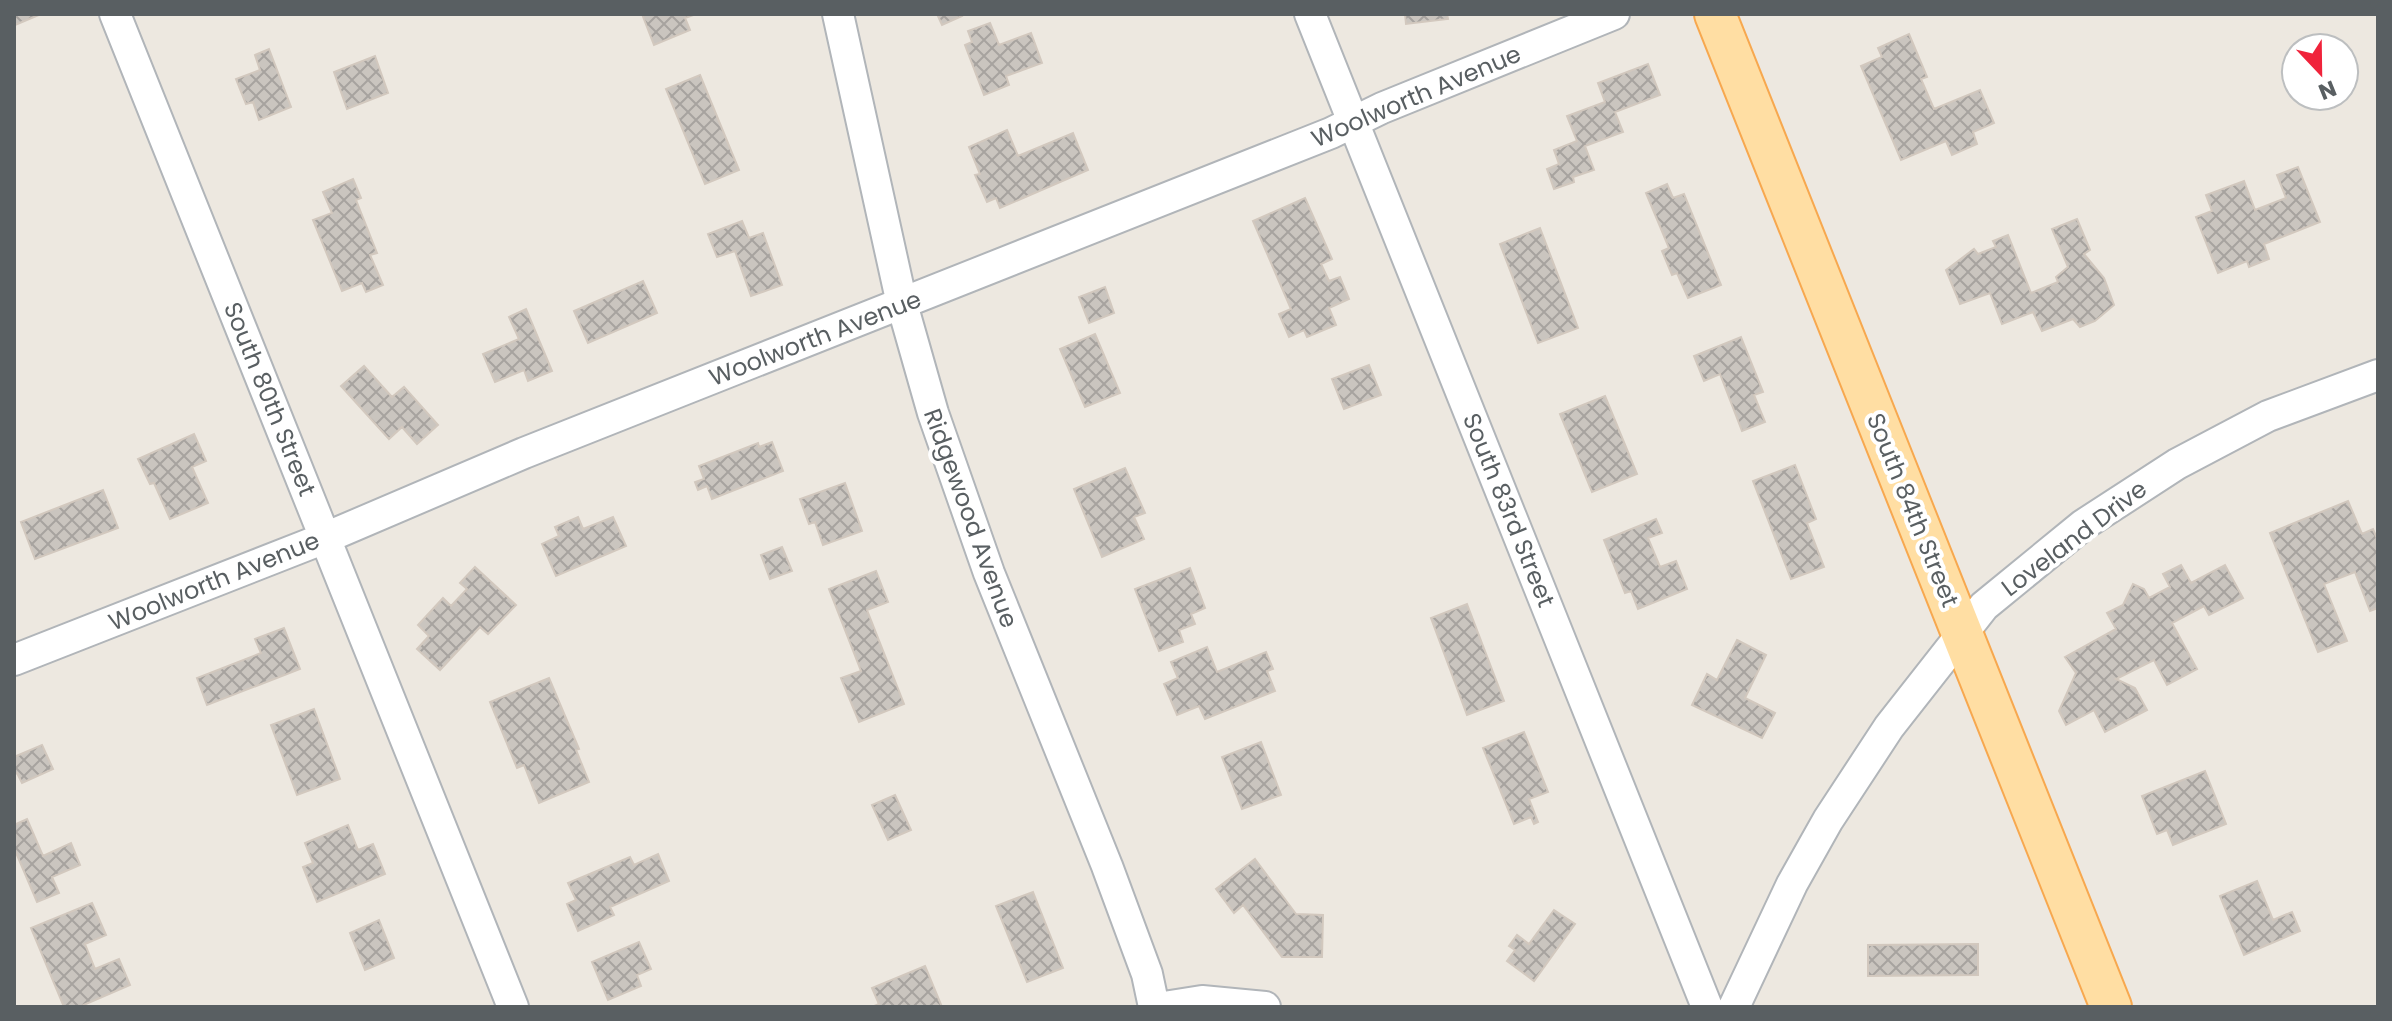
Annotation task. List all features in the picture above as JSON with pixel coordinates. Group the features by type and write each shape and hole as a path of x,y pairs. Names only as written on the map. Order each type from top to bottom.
{"main road":[{"name":"South 84th Street","path":"1715,14 2111,1007"}],"street":[{"name":"South 80th Street","path":"115,14 513,1007"},
{"name":"Ridgewood Avenue","path":"838,14 902,304 933,413 989,573 1107,866 1147,974 1154,1007"},
{"name":"South 83rd Street","path":"1310,14 1707,1007"},
{"name":"Woolworth Avenue","path":"14,660 325,538 538,447 902,304 1614,14"},
{"name":"Loveland Drive","path":"1734,1007 1792,884 1828,820 1889,727 1984,606 2083,525 2177,464 2268,416 2378,375"},
{"path":"1164,1007 1202,1001 1265,1007"}],"building":[{"path":"14,14 41,14 15,25"},
{"path":"642,14 696,14 685,18 690,30 654,45"},
{"path":"937,14 961,14 962,16 942,25"},
{"path":"1405,14 1447,14 1448,19 1406,24"},
{"path":"990,23 999,45 1031,33 1042,63 1006,76 1009,85 984,95 965,45 972,42 968,31"},
{"path":"1909,34 1927,77 1921,79 1934,109 1980,90 1994,123 1973,132 1977,144 1952,155 1946,141 1901,160 1861,66 1882,57 1878,48"},
{"path":"269,49 291,107 259,120 253,102 246,104 236,79 260,70 255,55"},
{"path":"375,56 388,93 347,109 334,72"},
{"path":"1648,64 1660,95 1615,112 1623,132 1585,146 1594,170 1573,177 1574,182 1554,189 1547,169 1559,164 1554,150 1577,141 1567,116 1605,102 1598,83"},
{"path":"700,75 739,170 705,184 666,89"},
{"path":"1007,130 1018,156 1073,133 1088,170 1000,208 996,198 987,202 975,175 980,174 969,147"},
{"path":"2298,167 2320,222 2264,244 2269,259 2249,267 2247,261 2218,273 2196,217 2212,211 2206,195 2244,181 2255,210 2286,198 2277,175"},
{"path":"353,179 361,198 356,200 377,253 370,255 383,285 366,292 362,283 342,291 313,220 332,213 323,192"},
{"path":"1667,184 1673,198 1684,194 1721,285 1688,298 1677,273 1672,275 1662,251 1669,248 1646,193"},
{"path":"1305,198 1332,259 1321,264 1329,281 1340,277 1349,299 1329,308 1336,325 1307,337 1304,330 1289,337 1279,314 1291,309 1253,221"},
{"path":"2077,219 2090,250 2084,254 2104,278 2114,305 2095,321 2080,327 2073,319 2042,331 2033,312 2002,324 1990,293 1960,304 1946,270 1974,249 1978,254 1996,247 1993,241 2008,235 2031,293 2058,282 2056,277 2068,267 2052,229"},
{"path":"742,221 749,238 763,233 782,285 751,296 735,251 717,257 708,234"},
{"path":"1540,228 1578,328 1538,343 1500,244"},
{"path":"643,281 657,313 588,343 574,311"},
{"path":"1105,287 1114,313 1089,323 1079,297"},
{"path":"526,309 552,371 528,381 524,370 495,382 483,354 519,339 509,317"},
{"path":"1095,334 1120,393 1085,407 1060,349"},
{"path":"1741,337 1763,392 1754,395 1765,422 1742,431 1720,374 1704,381 1694,356"},
{"path":"1369,365 1381,395 1344,409 1332,379"},
{"path":"364,366 392,397 404,387 438,425 417,444 402,427 389,439 341,386"},
{"path":"1605,396 1637,474 1592,492 1560,414"},
{"path":"194,434 206,461 192,467 208,503 170,519 154,483 150,484 138,459"},
{"path":"772,442 783,471 712,499 707,486 698,490 695,482 704,479 699,466 758,443 759,447"},
{"path":"1795,465 1816,519 1807,523 1824,567 1791,579 1753,481"},
{"path":"1125,468 1145,513 1134,517 1144,539 1102,557 1074,489"},
{"path":"845,483 862,531 823,545 815,522 809,524 800,499"},
{"path":"103,490 118,528 35,559 21,522"},
{"path":"2348,501 2362,534 2373,529 2378,541 2378,608 2370,611 2355,572 2324,584 2347,641 2318,652 2270,533"},
{"path":"578,517 583,529 613,517 626,546 556,576 542,544 559,536 555,527"},
{"path":"1656,519 1662,533 1648,538 1660,567 1676,561 1687,589 1638,609 1631,591 1625,593 1604,540"},
{"path":"782,547 792,571 770,579 761,555"},
{"path":"2181,565 2191,583 2225,565 2243,598 2209,615 2204,606 2172,623 2197,669 2167,685 2154,660 2116,679 2135,688 2147,710 2105,732 2094,710 2066,725 2059,711 2076,673 2065,657 2116,629 2107,613 2123,605 2133,584 2144,589 2149,598 2170,587 2163,574"},
{"path":"475,567 516,605 488,634 480,627 440,670 417,649 429,636 418,625 443,598 451,606 467,589 460,583"},
{"path":"1190,568 1205,608 1191,614 1195,624 1179,630 1183,642 1159,651 1135,589"},
{"path":"876,571 888,602 867,610 904,704 859,722 841,678 861,671 829,589"},
{"path":"1467,604 1504,701 1467,715 1431,618"},
{"path":"284,628 300,669 207,705 197,678 261,653 255,639"},
{"path":"1737,640 1766,655 1745,698 1775,713 1762,738 1692,705 1707,674 1717,680"},
{"path":"1207,647 1217,672 1266,652 1273,669 1267,671 1275,691 1205,719 1199,706 1177,715 1164,684 1178,678 1171,662"},
{"path":"549,678 579,749 576,750 589,782 539,803 524,765 517,768 490,702"},
{"path":"314,709 340,779 297,795 271,725"},
{"path":"1524,732 1548,792 1529,799 1538,822 1534,824 1531,817 1514,824 1483,748"},
{"path":"1261,742 1281,795 1242,809 1222,757"},
{"path":"42,745 53,769 22,783 17,773 14,774 14,757"},
{"path":"2205,771 2226,824 2173,845 2167,830 2157,834 2142,796"},
{"path":"895,795 911,830 888,840 872,805"},
{"path":"27,819 43,856 71,843 80,865 52,877 59,893 37,902 14,848 14,825"},
{"path":"348,825 358,850 373,844 385,874 317,902 303,867 313,863 305,843"},
{"path":"658,854 669,881 610,907 614,915 578,931 567,904 576,900 568,883 630,857 634,865"},
{"path":"1255,859 1296,914 1323,915 1322,957 1282,957 1243,905 1234,913 1216,889"},
{"path":"2257,881 2273,920 2292,912 2300,931 2244,955 2220,896"},
{"path":"1033,892 1063,968 1027,982 996,906"},
{"path":"92,903 106,935 85,944 95,969 119,959 130,985 79,1007 64,1007 31,928"},
{"path":"1554,910 1575,924 1534,981 1507,961 1515,950 1509,946 1517,935 1529,944"},
{"path":"379,920 394,958 365,970 350,933"},
{"path":"639,942 651,969 637,975 641,986 608,1000 592,962"},
{"path":"1978,944 1978,975 1868,976 1868,945"},
{"path":"925,966 942,1007 872,1007 879,1004 872,988"}]}
